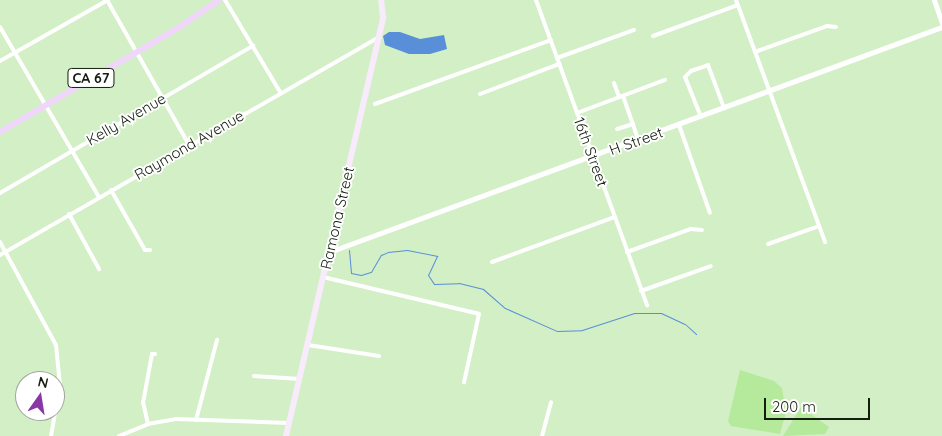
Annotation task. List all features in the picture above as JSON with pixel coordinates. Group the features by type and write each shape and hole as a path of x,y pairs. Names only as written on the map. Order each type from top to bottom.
{"main road":[{"name":"CA 67","path":"0,132 138,52 219,0"},
{"name":"Ramona Street","path":"286,436 383,18 381,0"}],"street":[{"path":"0,61 108,0 189,145"},
{"path":"225,0 280,92"},
{"name":"16th Street","path":"536,0 647,305"},
{"path":"736,0 825,242"},
{"path":"934,0 942,23"},
{"path":"653,36 738,5"},
{"path":"755,52 827,26 836,28"},
{"path":"0,27 70,151 99,198"},
{"name":"H Street","path":"329,252 942,27"},
{"path":"557,58 634,30"},
{"name":"Raymond Avenue","path":"0,254 280,92 378,38"},
{"path":"375,104 551,40"},
{"name":"Kelly Avenue","path":"0,194 162,97 253,46"},
{"path":"480,94 560,64"},
{"path":"700,117 685,77 691,70 708,65 724,108"},
{"path":"577,113 665,80"},
{"path":"614,83 638,139"},
{"path":"617,129 633,124"},
{"path":"679,124 710,212"},
{"path":"111,190 145,250 150,250"},
{"path":"69,214 100,269"},
{"path":"492,262 615,217"},
{"path":"768,244 819,226"},
{"path":"627,252 691,229 702,230"},
{"path":"0,242 56,344 60,385 51,436"},
{"path":"641,291 711,266"},
{"path":"323,277 479,314 464,382"},
{"path":"196,420 217,340"},
{"path":"308,345 379,356"},
{"path":"148,424 143,403 152,354 155,354"},
{"path":"254,376 300,379"},
{"path":"542,436 550,402"},
{"path":"119,436 131,434 148,424 176,419 289,423"}],"green space":[{"path":"740,370 774,381 782,388 786,412 780,434 731,426 728,421"},
{"path":"801,407 829,427 825,434 783,436"}],"water":[{"path":"389,32 400,32 420,39 444,35 447,49 430,54 409,54 385,45 383,36"}],"waterway":[{"path":"349,250 351,273 361,275 371,272 381,255 388,252 407,250 437,256 428,275 434,284 459,283 483,289 505,308 557,331 582,330 634,313 661,313 685,324 696,334"}]}
